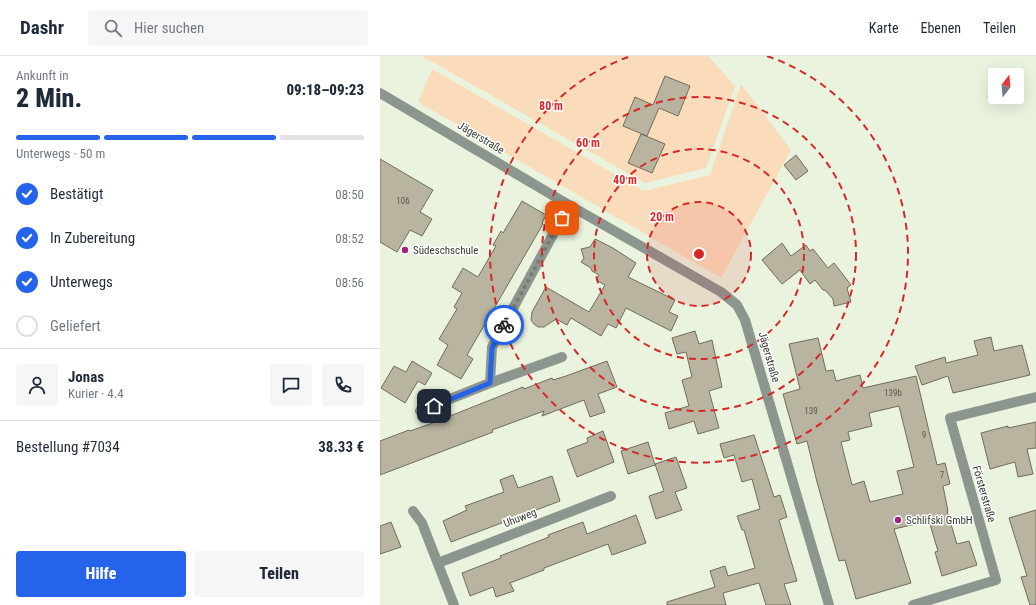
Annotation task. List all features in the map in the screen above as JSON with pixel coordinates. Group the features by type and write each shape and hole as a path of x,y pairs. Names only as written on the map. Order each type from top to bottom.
{"street":[{"name":"Jägerstraße","path":"380,93 569,205 721,292 737,305 746,320 829,605"},
{"path":"490,383 492,348 569,205"},
{"path":"420,411 490,383 562,357"},
{"name":"Försterstraße","path":"913,605 996,580 950,418 1036,397"},
{"name":"Uhuweg","path":"438,563 610,496"},
{"path":"413,510 422,523 454,605"}],"shaded area":[{"path":"422,56 708,56 735,86 706,168 645,183"},
{"path":"432,69 644,191 710,175 741,84 791,150 721,278 418,102"}],"building":[{"path":"665,76 690,86 678,116 659,108 647,136 623,126 635,97 653,105"},
{"path":"641,134 665,144 652,173 628,163"},
{"path":"796,155 808,171 796,180 784,165"},
{"path":"380,159 433,190 420,212 432,219 422,236 410,230 397,252 380,242"},
{"path":"522,201 546,215 542,223 543,224 467,355 473,359 461,379 437,365 448,345 439,339 457,309 454,307 462,293 452,287 463,268 478,277 496,246 493,245 501,231 503,233"},
{"path":"595,239 613,248 636,263 628,277 675,300 669,312 678,316 671,331 626,308 616,328 608,324 601,336 571,318 567,325 556,319 544,327 538,327 534,324 531,320 532,312 546,287 589,312 605,285 596,280 599,275 581,262 584,258 581,249 590,247"},
{"path":"782,243 791,256 806,245 810,251 813,249 828,268 834,263 851,285 847,288 851,302 834,306 833,299 825,290 823,290 815,280 810,284 800,270 782,284 762,260"},
{"path":"695,331 699,344 712,340 722,387 709,391 719,428 698,434 694,421 669,429 665,413 689,406 682,380 692,377 686,352 677,354 672,338"},
{"path":"991,337 994,351 1022,345 1030,375 953,393 948,376 922,385 915,366 945,357 946,363 978,355 974,341"},
{"path":"818,338 826,371 833,370 836,381 860,375 863,388 916,376 937,465 945,463 950,484 943,486 947,511 957,544 969,541 977,565 942,576 935,552 938,551 929,521 894,529 911,583 856,599 845,560 839,561 807,441 797,444 783,394 800,389 789,344","holes":["899,406 914,467 897,471 903,494 870,502 864,481 852,485 841,442 850,440 848,432 872,426 869,413"]},
{"path":"412,361 432,373 425,385 418,381 405,403 381,388 394,366 406,372"},
{"path":"607,361 617,387 598,394 605,412 590,417 584,400 542,416 544,411 492,430 493,432 380,475 380,441 430,424 523,387 524,389 552,378 553,380 566,376"},
{"path":"1036,422 1036,448 1027,449 1033,474 1018,477 1015,462 990,469 981,433 1008,426 1008,428"},
{"path":"603,431 614,462 577,477 567,450 588,442 587,438"},
{"path":"754,435 774,497 780,495 787,517 779,520 797,581 784,584 791,605 766,605 759,583 723,593 726,605 667,605 667,602 715,587 710,571 725,566 728,576 755,568 744,530 742,530 737,516 760,509 752,479 742,482 734,455 724,458 720,444"},
{"path":"648,442 655,465 628,474 621,451"},
{"path":"676,457 687,488 675,492 682,510 656,519 649,496 664,491 655,464"},
{"path":"513,475 518,488 552,476 560,501 451,542 443,521 467,510 465,506 504,492 500,480"},
{"path":"1036,510 1036,605 1030,605 1021,577 1027,576 1009,518"},
{"path":"636,515 646,543 612,555 608,544 544,568 544,570 510,583 514,591 496,597 493,587 470,596 462,573 549,537 548,535 583,522 587,534"},
{"path":"391,522 401,547 380,554 380,526"}],"way so far":[{"path":"504,325 562,218"}],"place":[{"name":"Südeschschule","path":"405,250"},
{"name":"Schlifski GmbH","path":"898,520"}],"route":[{"path":"434,406 490,383 492,348 504,325"}]}
